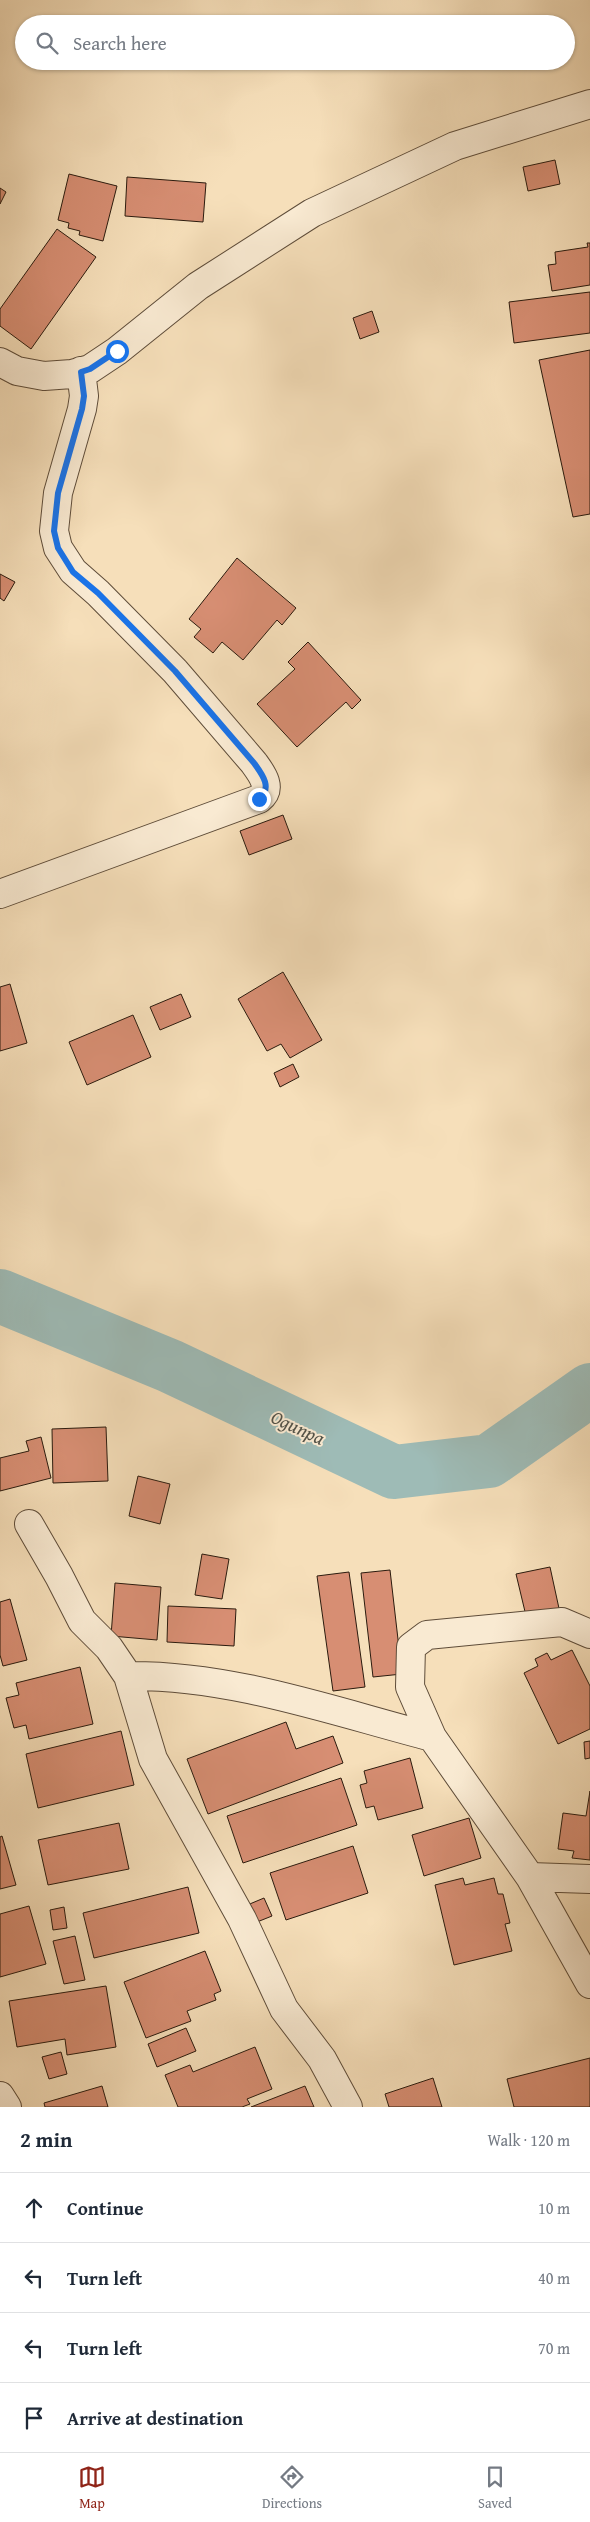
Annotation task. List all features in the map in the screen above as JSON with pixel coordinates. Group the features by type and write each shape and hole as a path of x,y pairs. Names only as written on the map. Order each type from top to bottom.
{"street":[{"path":"0,362 17,371 44,376 81,372 90,369 117,351 198,286 312,212 455,146 590,104"},
{"path":"0,894 259,799 264,795 266,786 264,778 254,763 175,671 98,593 73,572 58,548 54,531 58,493 82,409 84,396 81,372"},
{"path":"29,1524 60,1576 82,1621 108,1648 128,1676 153,1759 242,1919 284,2009 322,2059 348,2107"},
{"path":"590,1634 562,1622 428,1635 410,1647 410,1687 432,1737 530,1877 590,1984"},
{"path":"128,1676 169,1676 252,1689 432,1737"},
{"path":"530,1877 590,1879"},
{"path":"0,2096 7,2107"}],"building":[{"path":"555,160 560,184 528,191 523,167"},
{"path":"69,174 117,186 103,241 79,235 80,231 68,228 69,223 58,220"},
{"path":"127,177 206,183 203,222 125,216"},
{"path":"0,188 6,192 0,204"},
{"path":"57,229 96,257 31,349 0,326 0,309"},
{"path":"587,243 590,243 590,285 552,291 548,265 556,264 555,252 588,247"},
{"path":"590,292 590,333 514,343 509,302"},
{"path":"372,311 379,332 360,339 353,318"},
{"path":"590,350 590,514 573,517 539,360"},
{"path":"237,558 296,608 282,625 277,620 243,660 222,642 213,653 194,637 201,629 189,619"},
{"path":"0,574 15,582 4,601 0,598"},
{"path":"308,642 361,700 352,709 346,702 297,747 257,704 295,669 288,662"},
{"path":"283,815 292,839 249,855 240,831"},
{"path":"283,972 322,1040 290,1058 281,1044 267,1051 238,999"},
{"path":"10,984 27,1043 0,1051 0,987"},
{"path":"181,994 191,1017 160,1030 150,1007"},
{"path":"133,1015 151,1057 87,1085 69,1042"},
{"path":"293,1064 299,1077 280,1087 274,1073"},
{"path":"106,1427 108,1481 53,1483 52,1429"},
{"path":"41,1437 51,1478 0,1491 0,1458 29,1451 26,1441"},
{"path":"138,1476 170,1484 160,1524 129,1516"},
{"path":"202,1554 229,1559 222,1599 195,1595"},
{"path":"550,1567 560,1613 527,1620 516,1574"},
{"path":"390,1570 402,1674 373,1677 361,1573"},
{"path":"349,1572 365,1687 333,1691 317,1576"},
{"path":"115,1583 161,1587 157,1640 111,1636"},
{"path":"10,1599 27,1660 3,1666 0,1655 0,1602"},
{"path":"168,1606 236,1609 234,1646 167,1642"},
{"path":"572,1650 590,1686 590,1729 558,1744 524,1673 538,1666 535,1659 547,1653 551,1660"},
{"path":"80,1667 93,1724 29,1739 26,1725 14,1728 6,1698 19,1695 16,1683"},
{"path":"286,1722 296,1749 333,1736 343,1763 208,1814 187,1759"},
{"path":"121,1731 134,1785 38,1808 26,1754"},
{"path":"590,1741 590,1758 585,1759 584,1742"},
{"path":"410,1758 423,1808 378,1820 374,1806 366,1808 360,1785 367,1783 364,1771"},
{"path":"341,1778 357,1825 243,1863 227,1816"},
{"path":"590,1791 590,1860 572,1858 574,1851 558,1849 563,1813 586,1816"},
{"path":"469,1818 481,1858 424,1876 412,1835"},
{"path":"119,1823 129,1869 48,1885 38,1840"},
{"path":"2,1836 16,1885 0,1889 0,1837"},
{"path":"353,1846 368,1893 286,1920 270,1873"},
{"path":"463,1878 465,1885 494,1878 498,1894 503,1894 510,1923 505,1924 512,1951 454,1965 435,1885"},
{"path":"188,1887 199,1933 94,1958 83,1913"},
{"path":"264,1898 272,1916 252,1924 245,1906"},
{"path":"29,1906 46,1964 0,1977 0,1914"},
{"path":"64,1907 67,1928 53,1930 50,1910"},
{"path":"75,1936 85,1980 64,1984 53,1941"},
{"path":"205,1951 221,1991 214,1994 216,2000 187,2011 191,2021 146,2038 124,1982"},
{"path":"106,1986 116,2047 67,2055 65,2039 17,2047 9,2001"},
{"path":"186,2028 196,2051 157,2067 148,2044"},
{"path":"255,2047 272,2089 247,2099 250,2104 242,2107 178,2107 165,2075 190,2065 193,2072"},
{"path":"61,2052 67,2074 49,2079 42,2057"},
{"path":"590,2058 590,2107 514,2107 507,2079"},
{"path":"433,2078 442,2107 389,2107 385,2094"},
{"path":"102,2086 108,2107 45,2107 44,2103"},
{"path":"305,2086 314,2107 251,2107"}],"waterway":[{"name":"Ogunpa","path":"0,1296 170,1366 394,1472 489,1461 590,1390"}],"route":[{"path":"117,351 90,369 81,372 84,396 79,426 58,493 54,531 58,548 73,572 98,593 175,671 254,763 264,778 266,786 264,795 259,799"}]}
